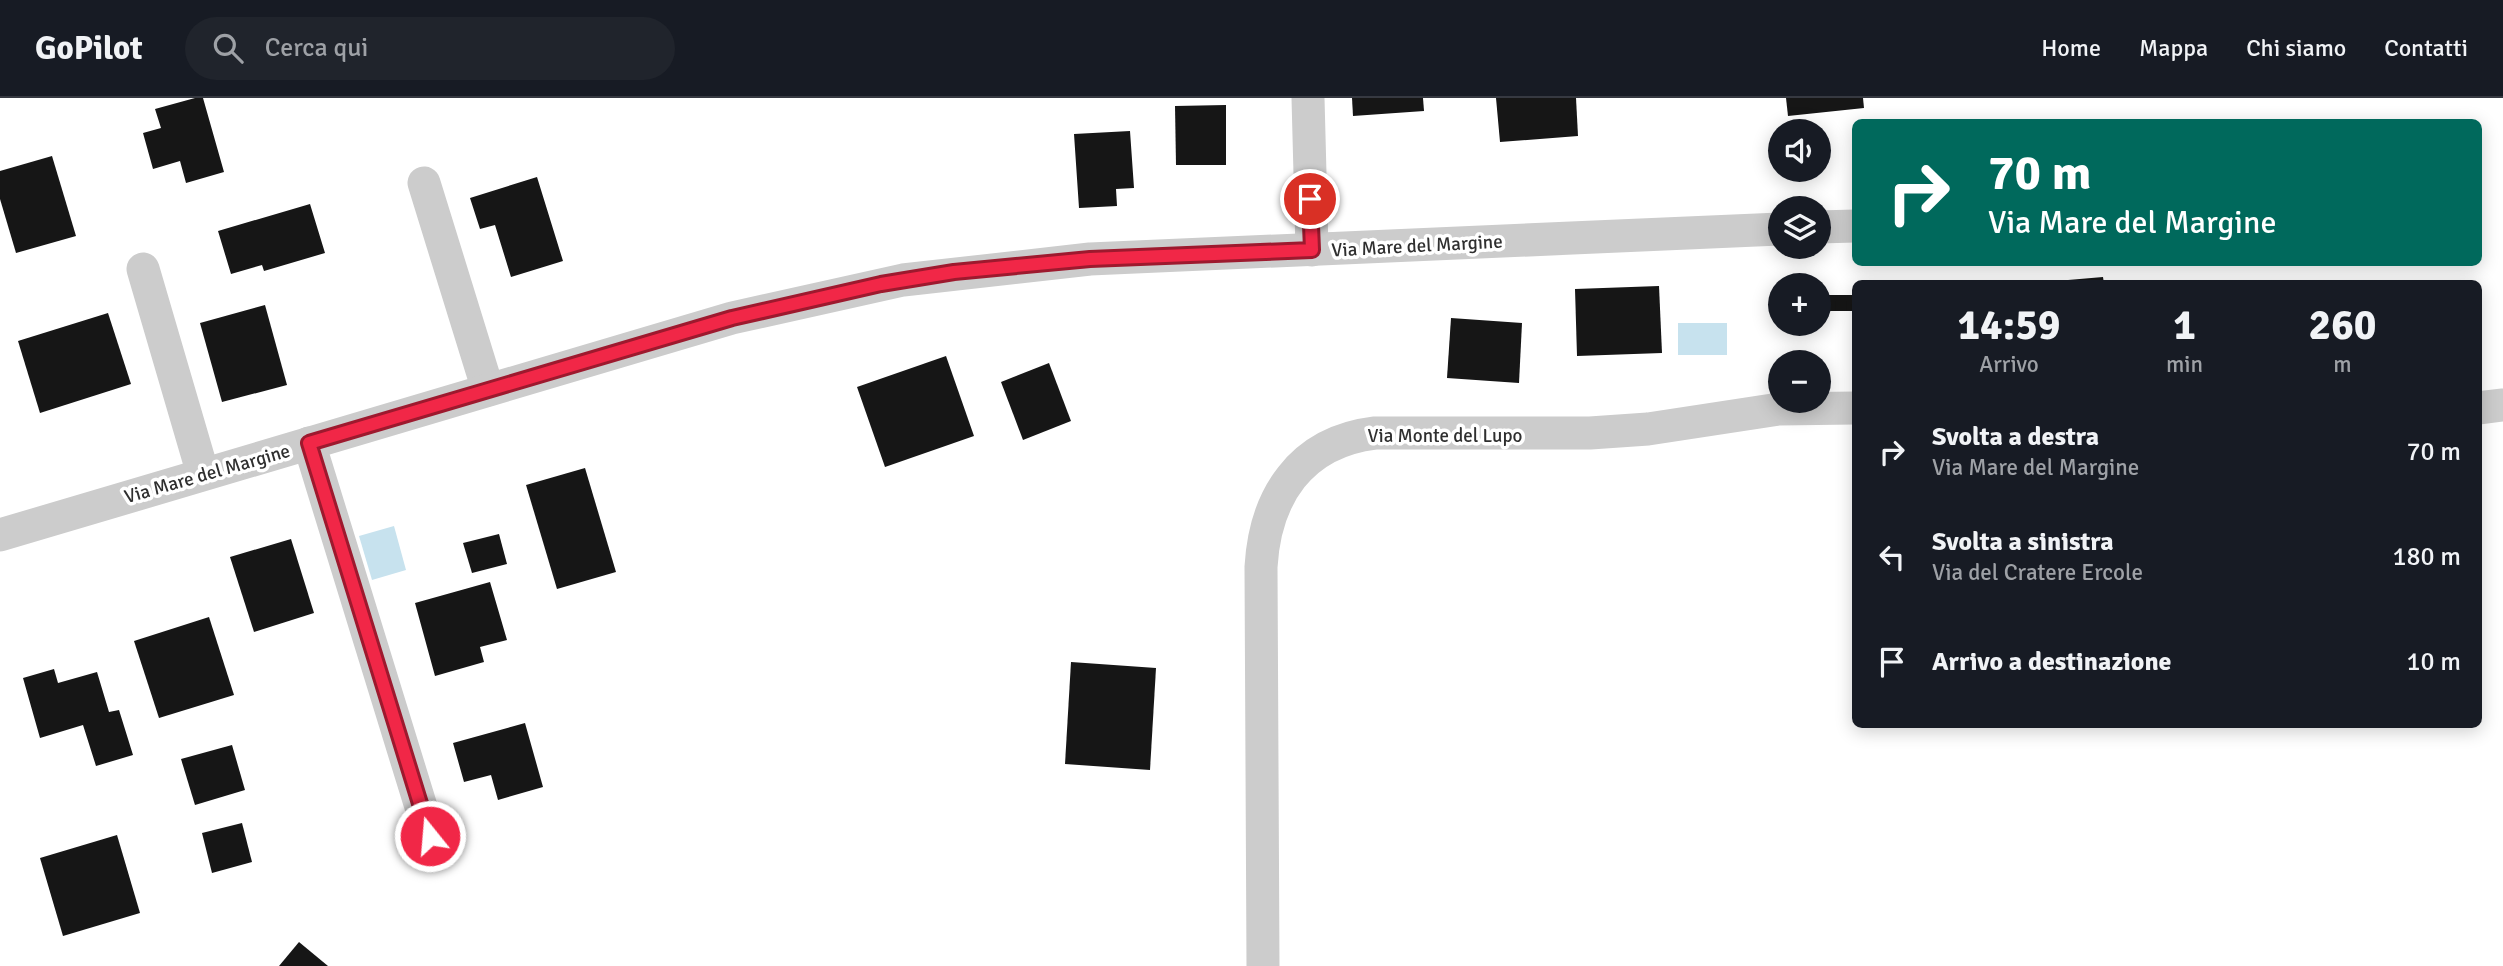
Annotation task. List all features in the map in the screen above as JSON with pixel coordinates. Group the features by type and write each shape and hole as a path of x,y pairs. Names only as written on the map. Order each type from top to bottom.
{"street":[{"path":"1308,98 1312,250"},
{"path":"424,184 488,390"},
{"path":"1831,227 1852,226"},
{"name":"Via Mare del Margine","path":"0,535 759,311 903,280 1090,259 1768,230"},
{"path":"143,269 203,474"},
{"path":"2482,408 2503,405"},
{"name":"Via Monte del Lupo","path":"1263,966 1262,544 1271,509 1294,472 1331,445 1357,435 1590,433 1648,429 1779,409 1852,408"},
{"path":"309,443 430,836"}],"water":[{"path":"1678,323 1727,323 1727,355 1678,355"},
{"path":"394,526 406,570 372,580 359,536"}],"building":[{"path":"203,98 224,172 186,183 180,161 153,169 143,133 161,128 155,109"},
{"path":"1352,98 1423,98 1424,111 1353,116"},
{"path":"1496,98 1576,98 1578,136 1500,142"},
{"path":"1786,98 1863,98 1864,108 1788,116"},
{"path":"1226,105 1226,165 1176,165 1175,106"},
{"path":"1130,131 1134,188 1116,189 1117,206 1079,208 1074,134"},
{"path":"52,156 76,236 16,253 0,199 0,171"},
{"path":"537,177 563,261 511,277 495,225 480,229 470,198"},
{"path":"310,204 325,253 264,271 262,265 231,274 218,231"},
{"path":"2103,277 2103,280 2068,280"},
{"path":"1659,286 1662,353 1577,356 1575,289"},
{"path":"1831,295 1852,295 1852,311 1831,311"},
{"path":"265,305 287,385 222,402 200,323"},
{"path":"108,313 131,384 40,413 18,341"},
{"path":"1451,318 1522,323 1519,383 1447,378"},
{"path":"946,356 974,436 885,467 857,387"},
{"path":"1049,363 1071,421 1023,440 1001,382"},
{"path":"585,468 616,572 557,589 526,485"},
{"path":"499,534 507,564 472,573 463,543"},
{"path":"291,539 314,613 254,632 230,557"},
{"path":"490,582 507,640 480,647 484,662 435,676 415,603"},
{"path":"209,617 234,695 159,718 134,641"},
{"path":"1071,662 1156,668 1150,770 1065,764"},
{"path":"54,669 58,683 97,672 109,712 119,710 133,755 96,766 83,725 40,738 23,678"},
{"path":"525,723 543,787 498,800 491,775 464,782 453,743"},
{"path":"232,745 245,790 195,805 181,759"},
{"path":"242,823 252,862 212,873 202,833"},
{"path":"117,835 140,913 63,936 40,858"},
{"path":"299,942 328,966 279,966"}],"route":[{"path":"430,836 309,443 732,318 881,284 954,272 1090,259 1312,250 1310,199"}]}
